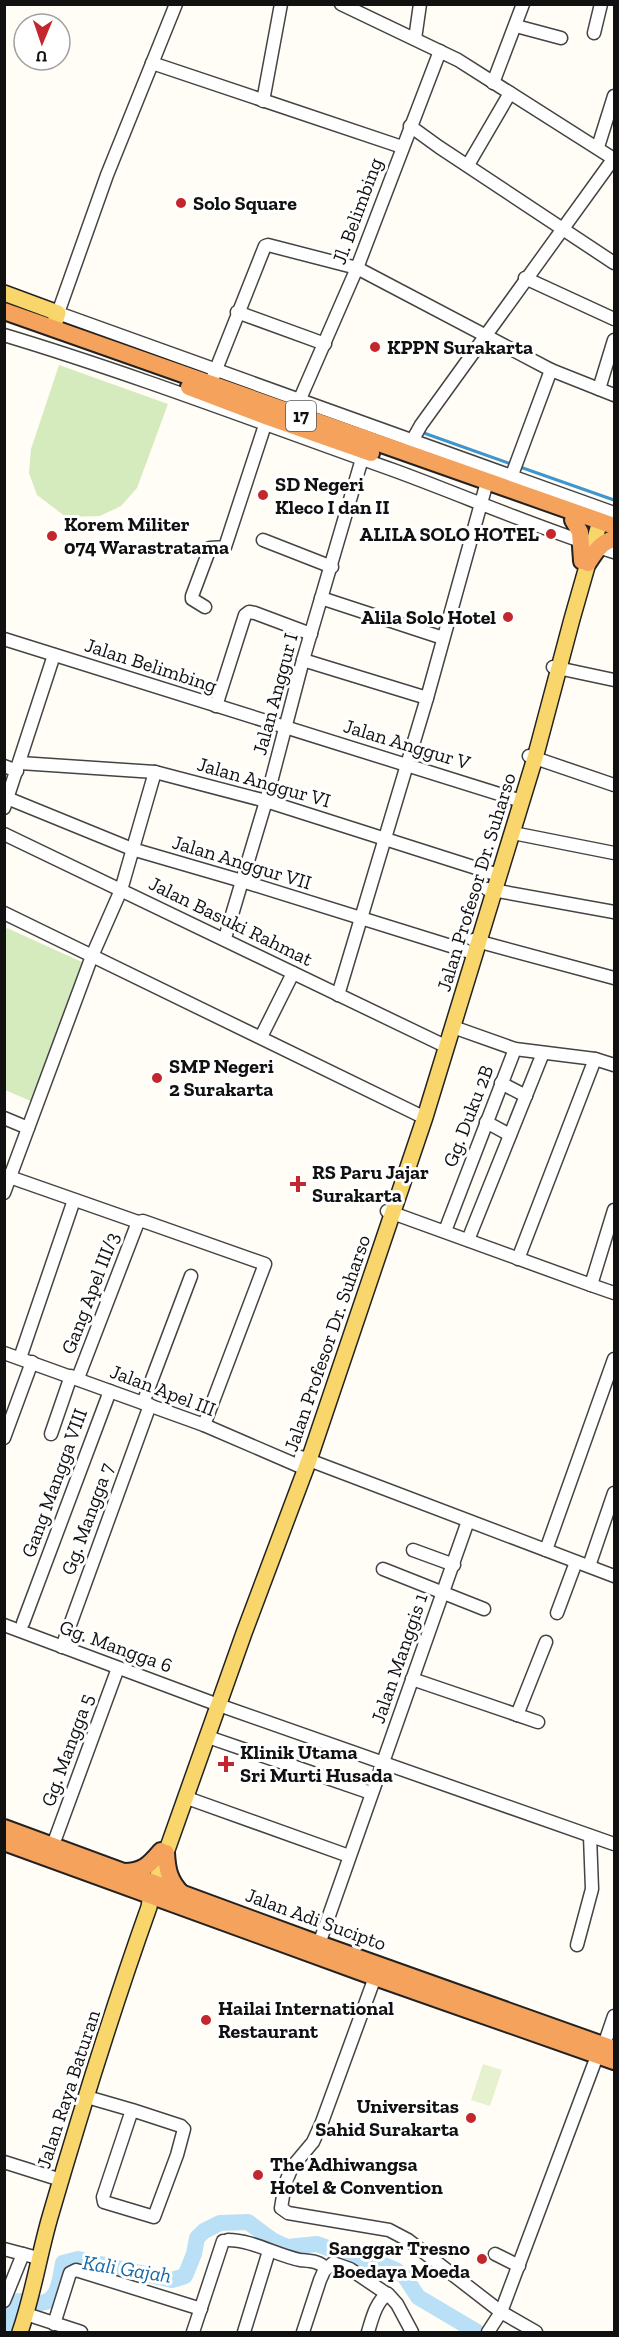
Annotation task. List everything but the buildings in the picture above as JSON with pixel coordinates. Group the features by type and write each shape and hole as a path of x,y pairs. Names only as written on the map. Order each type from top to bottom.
{"highway":[{"name":"17","path":"4,310 58,310 300,398 379,461 408,448"},
{"name":"17","path":"4,322 358,446 408,448 512,473 598,534"},
{"name":"17","path":"408,448 483,497 573,520 598,534 615,537"},
{"path":"585,562 598,534"},
{"name":"Jalan Adi Sucipto","path":"4,1828 123,1872 150,1892 181,1893 605,2050 615,2061"},
{"name":"Jalan Adi Sucipto","path":"4,1842 150,1892 375,1977 605,2050"},
{"path":"123,1872 138,1872 146,1868 163,1852"},
{"path":"163,1852 171,1882 181,1893"}],"main road":[{"path":"4,293 58,310"},
{"name":"Jalan Profesor Dr. Suharso","path":"150,1892 390,1212 491,889 513,833 585,562"},
{"name":"Jalan Profesor Dr. Suharso","path":"491,889 492,873 515,799 532,757"},
{"name":"Jalan Profesor Dr. Suharso","path":"390,1212 419,1115 444,1045"},
{"name":"Jalan Profesor Dr. Suharso","path":"163,1852 187,1798 208,1737 216,1704"},
{"name":"Jalan Raya Baturan","path":"20,2332 29,2306 30,2256 61,2180 150,1892"}],"street":[{"path":"58,310 176,4"},
{"path":"262,101 280,4"},
{"path":"340,4 440,51 614,158 525,278 408,448"},
{"path":"415,39 420,4"},
{"path":"493,83 524,4"},
{"path":"594,33 601,4"},
{"path":"516,26 561,38"},
{"name":"Jl. Belimbing","path":"300,398 357,268 440,51"},
{"path":"152,63 402,147"},
{"path":"468,165 510,93"},
{"path":"598,147 615,96"},
{"path":"410,126 615,263"},
{"path":"216,368 262,249 266,245 357,268 552,370 615,395"},
{"path":"525,278 615,319"},
{"path":"237,312 325,344"},
{"path":"4,335 60,351 266,425 358,446"},
{"path":"599,389 615,340"},
{"path":"512,473 552,370"},
{"path":"205,607 192,599 192,596 210,548 225,547 266,425"},
{"name":"Jalan Anggur I","path":"225,938 266,801 303,660 332,567 358,446"},
{"path":"338,995 483,497 598,534"},
{"path":"263,540 332,567"},
{"path":"321,598 443,638"},
{"path":"216,706 245,615 249,612 255,613 311,634"},
{"name":"Jalan Belimbing","path":"4,639 286,728"},
{"path":"6,803 54,655"},
{"path":"303,660 426,698"},
{"path":"557,668 615,680"},
{"name":"Jalan Anggur V","path":"286,728 515,799"},
{"path":"532,757 615,785"},
{"name":"Jalan Anggur VI","path":"4,766 155,771 266,801 492,873"},
{"path":"4,1193 8,1176 92,956 121,890 155,771"},
{"name":"Jalan Anggur VII","path":"6,803 132,849 362,918 615,978"},
{"path":"513,833 615,853"},
{"name":"Jalan Basuki Rahmat","path":"4,834 444,1045"},
{"path":"491,889 615,912"},
{"path":"5,914 419,1115"},
{"path":"261,1037 293,973"},
{"path":"450,1026 515,1049 595,1059 615,1065"},
{"name":"Gg. Duku 2B","path":"445,1231 515,1049"},
{"path":"468,1240 543,1053"},
{"path":"518,1259 595,1059"},
{"path":"501,1083 526,1096"},
{"path":"4,1118 28,1128"},
{"path":"486,1122 510,1135"},
{"path":"8,1176 265,1264 204,1425"},
{"path":"20,1358 74,1200"},
{"path":"591,1285 615,1210"},
{"path":"390,1212 615,1293"},
{"name":"Gang Apel III/3","path":"51,1434 138,1222"},
{"name":"Gg. Mangga 7","path":"62,1647 191,1276"},
{"name":"Jalan Apel III","path":"4,1353 615,1576"},
{"path":"546,1550 615,1359"},
{"path":"4,1438 32,1362"},
{"name":"Gang Mangga VIII","path":"23,1623 110,1391"},
{"path":"589,1566 615,1493"},
{"name":"Jalan Manggis 1","path":"319,1944 468,1521"},
{"path":"413,1550 454,1564"},
{"path":"557,1613 576,1562"},
{"path":"383,1569 484,1609"},
{"name":"Gg. Mangga 6","path":"4,1625 216,1704 615,1844"},
{"path":"517,1715 546,1642"},
{"name":"Gg. Mangga 5","path":"53,1845 118,1668"},
{"path":"412,1679 538,1722"},
{"path":"208,1737 371,1793"},
{"path":"187,1798 349,1856"},
{"path":"577,1945 592,1889 590,1836"},
{"path":"375,1977 322,2122 313,2142 292,2168 285,2184 281,2208 288,2213 392,2231 408,2240 501,2312 536,2332"},
{"path":"488,2332 501,2312 605,2050 615,2016"},
{"path":"87,2097 132,2110 181,2126 184,2129 154,2217 105,2203 103,2199 132,2110"},
{"path":"4,2162 61,2180"},
{"path":"193,2332 225,2241 242,2241 282,2256 321,2264 326,2269"},
{"path":"4,2249 30,2256 4,2301"},
{"path":"244,2332 269,2252"},
{"path":"495,2254 519,2266"},
{"path":"303,2332 320,2280 326,2269 333,2263 338,2263 391,2295 412,2332"},
{"path":"54,2324 70,2273 76,2270 201,2309"},
{"path":"368,2332 376,2308 387,2294"},
{"path":"29,2306 54,2324 81,2332"}],"green space":[{"path":"59,365 168,404 137,488 121,506 100,516 66,517 37,495 29,473 31,449"},
{"path":"7,928 84,963 33,1102 5,1090 4,933"},
{"path":"483,2064 502,2070 490,2106 471,2100"}],"waterway":[{"path":"421,432 514,465"},
{"path":"520,467 614,500"},
{"name":"Kali Gajah","path":"4,2328 15,2302 46,2302 55,2294 63,2263 78,2259 172,2280 185,2276 194,2254 197,2238 204,2231 220,2223 248,2222 272,2240 287,2247 317,2244 396,2270 405,2277 418,2297 477,2332"}],"place":[{"name":"Solo Square","path":"181,203"},
{"name":"KPPN Surakarta","path":"375,347"},
{"name":"SD Negeri Kleco I dan II","path":"263,495"},
{"name":"ALILA SOLO HOTEL","path":"551,534"},
{"name":"Korem Militer 074 Warastratama","path":"52,536"},
{"name":"Alila Solo Hotel","path":"508,617"},
{"name":"SMP Negeri 2 Surakarta","path":"157,1078"},
{"name":"RS Paru Jajar Surakarta","path":"298,1184"},
{"name":"Klinik Utama Sri Murti Husada","path":"226,1764"},
{"name":"Hailai International Restaurant","path":"206,2020"},
{"name":"Universitas Sahid Surakarta","path":"471,2118"},
{"name":"The Adhiwangsa Hotel & Convention","path":"258,2175"},
{"name":"Sanggar Tresno Boedaya Moeda","path":"482,2259"}]}
